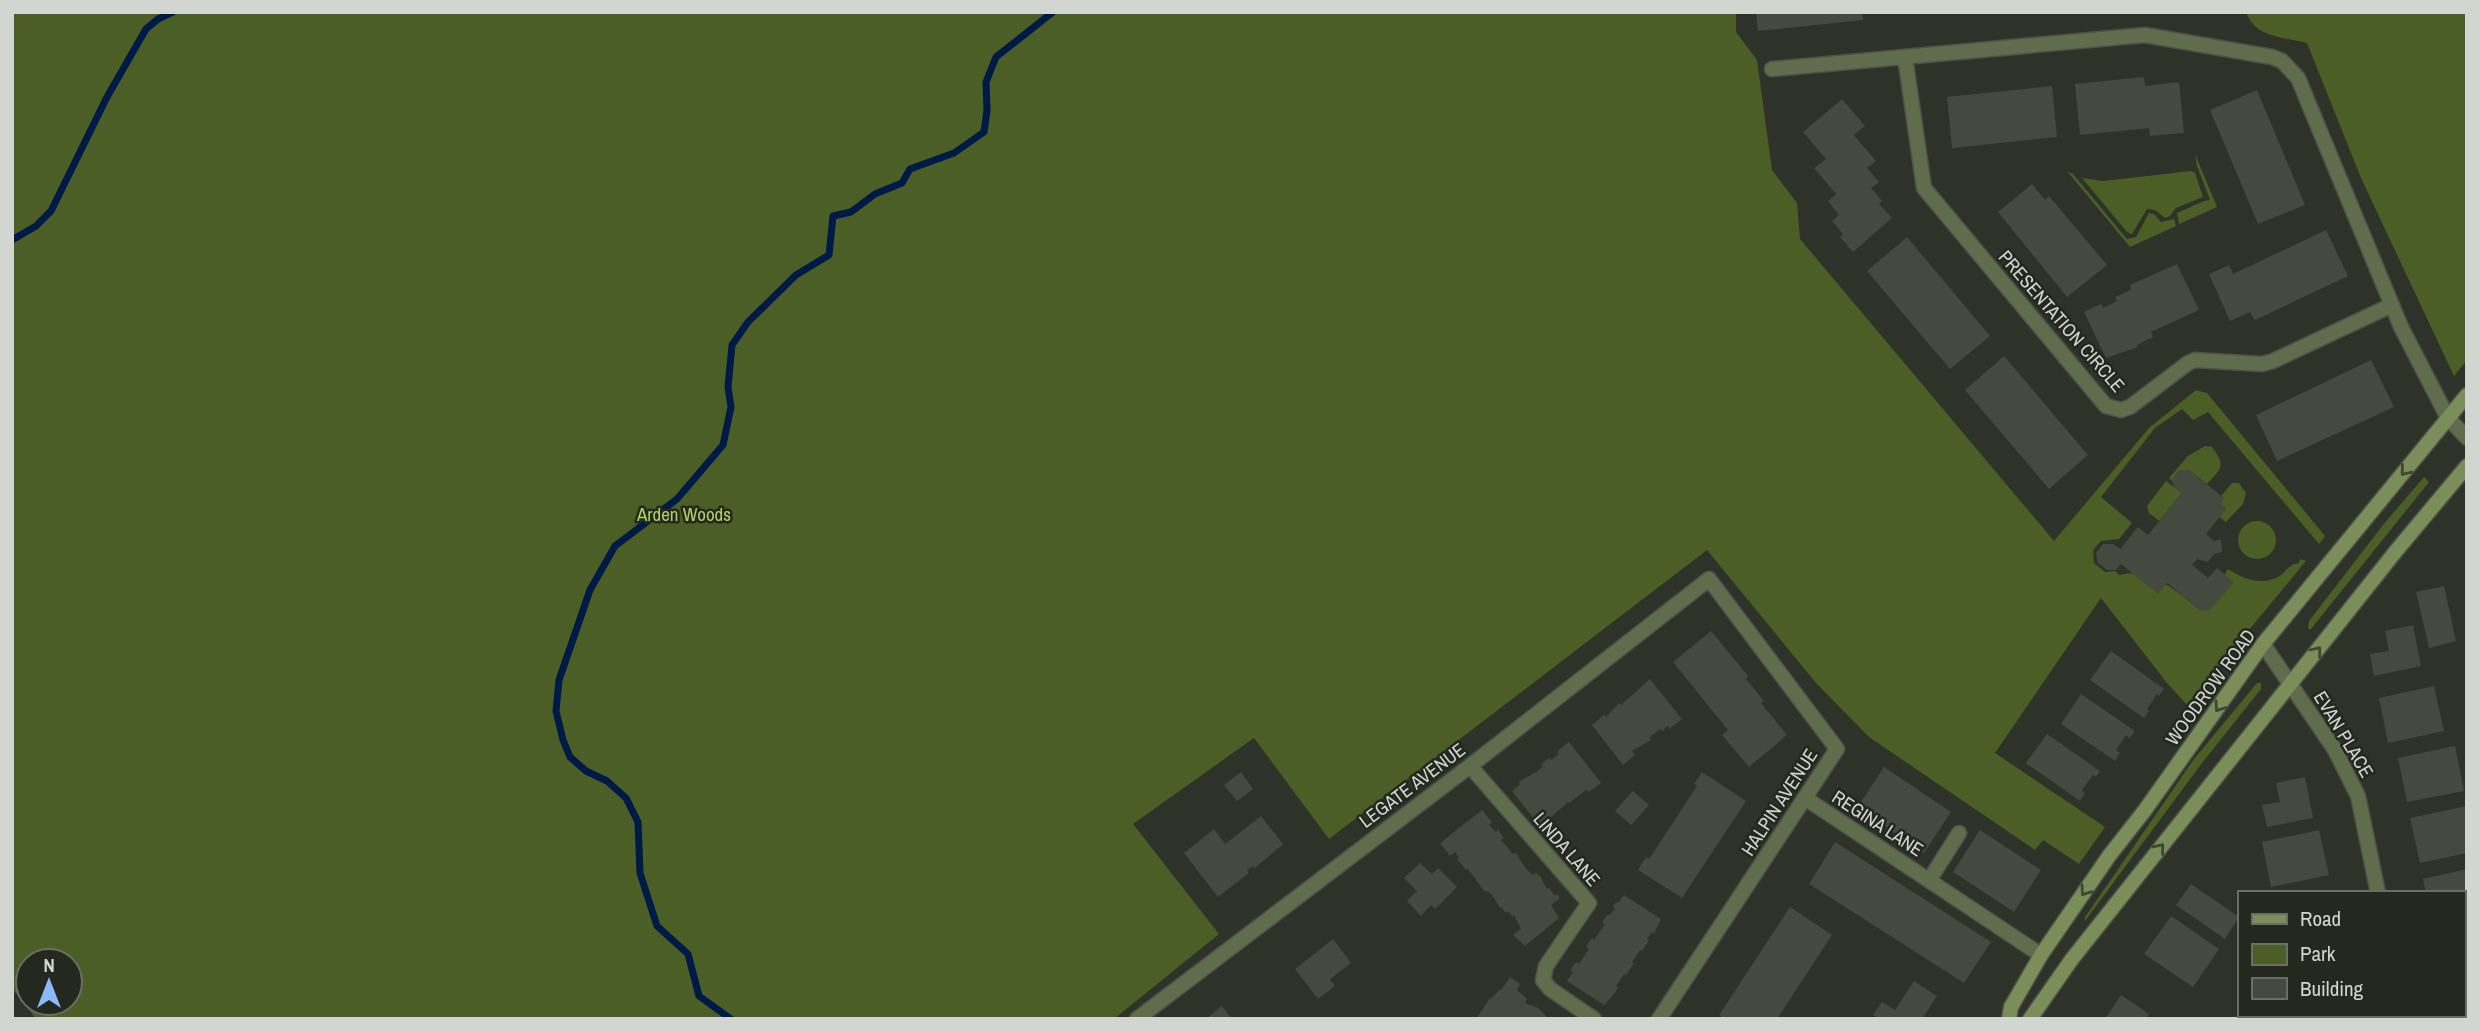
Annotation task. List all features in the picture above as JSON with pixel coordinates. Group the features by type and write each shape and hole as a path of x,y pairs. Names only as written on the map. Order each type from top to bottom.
{"street":[{"path":"1772,69 2145,35 2272,57 2281,61 2298,78 2392,305 2448,418 2467,438"},
{"name":"PRESENTATION CIRCLE","path":"1905,57 1924,188 2106,406 2121,410 2130,407 2195,360 2262,364 2273,361 2392,305"},
{"name":"WOODROW ROAD","path":"2009,1019 2011,1007 2040,955 2263,644 2467,395"},
{"path":"2030,1019 2072,959 2396,551 2467,466"},
{"name":"LEGATE AVENUE","path":"1137,1019 1470,766 1709,579"},
{"name":"HALPIN AVENUE","path":"1659,1019 1837,749 1709,579"},
{"name":"EVAN PLACE","path":"2263,644 2292,683 2335,751 2358,796 2378,891"},
{"name":"LINDA LANE","path":"1470,766 1589,903 1546,966 1543,980 1550,989 1594,1019"},
{"name":"REGINA LANE","path":"1805,798 2040,955"},
{"name":"REGINA LANE","path":"1930,879 1959,833"}],"green space":[{"name":"Arden Woods","path":"12,12 1736,12 1736,32 1757,60 1772,170 1797,203 1800,239 2054,541 2149,428 2196,390 2207,393 2325,536 2319,544 2208,412 2193,420 2182,409 2155,428 2101,497 2132,523 2119,539 2101,541 2093,550 2094,563 2105,572 2115,571 2119,575 2131,573 2153,578 2173,589 2201,611 2228,569 2240,576 2268,581 2299,563 2300,559 2306,561 2187,705 2101,598 1995,753 2105,827 2079,864 2043,840 2035,850 1869,737 1816,683 1707,550 1329,839 1254,738 1133,824 1219,934 1114,1019 36,1019 34,1017 84,1017 84,947 14,947 14,991"},
{"path":"2246,12 2467,12 2467,360 2454,376 2361,178 2307,43 2263,32 2250,21"},
{"path":"2195,154 2217,207 2179,224 2177,213 2210,200"},
{"path":"2067,171 2073,174 2127,239 2136,237 2149,213 2154,214 2161,222 2174,219 2176,226 2130,247"},
{"path":"2191,171 2195,173 2203,197 2176,208 2165,218 2155,210 2147,209 2132,234 2127,232 2082,178 2103,181"},
{"path":"2205,446 2212,447 2221,463 2219,470 2207,484 2189,470 2173,482 2169,478 2188,456"},
{"path":"2424,477 2429,482 2311,629 2308,629 2309,621"},
{"path":"2166,481 2182,493 2159,521 2149,513 2147,506"},
{"path":"2232,483 2239,483 2246,493 2243,504 2226,522 2219,517 2226,509 2220,504 2224,498 2221,496"},
{"path":"2257,521 2271,526 2276,540 2271,554 2257,559 2243,554 2238,540 2243,526"},
{"path":"2257,683 2261,683 2261,689 2202,763 2085,921 2085,917 2194,759"}],"building":[{"path":"1756,12 1862,12 1863,20 1758,31"},
{"path":"2144,77 2145,86 2179,82 2184,133 2150,136 2149,128 2080,135 2075,84"},
{"path":"2052,86 2057,137 1952,148 1947,97"},
{"path":"2257,90 2305,205 2258,224 2210,110"},
{"path":"1842,99 1865,126 1854,135 1876,161 1867,168 1879,182 1871,188 1882,201 1879,204 1892,218 1853,252 1840,237 1843,234 1832,221 1839,215 1828,201 1836,194 1814,168 1826,159 1803,132"},
{"path":"2032,184 2045,200 2049,196 2107,265 2067,297 1998,212"},
{"path":"2326,230 2348,276 2255,320 2250,312 2230,321 2209,274 2229,265 2233,274"},
{"path":"1907,237 1990,336 1950,369 1867,271"},
{"path":"2177,264 2199,310 2151,332 2153,337 2137,345 2138,347 2106,358 2084,312 2101,304 2103,308 2117,301 2115,297 2131,290 2130,285"},
{"path":"2004,356 2088,455 2049,489 1965,390"},
{"path":"2371,360 2394,407 2277,461 2256,415"},
{"path":"2179,470 2189,470 2224,498 2220,504 2226,509 2206,534 2214,541 2221,539 2222,552 2214,554 2208,562 2197,559 2192,565 2208,578 2217,568 2234,582 2210,610 2201,611 2167,583 2158,594 2121,564 2116,570 2107,570 2098,563 2096,553 2103,544 2113,544 2120,549 2138,527 2148,535 2182,493 2174,487 2172,479"},
{"path":"2444,586 2456,641 2429,648 2416,592"},
{"path":"2413,625 2421,666 2374,676 2370,654 2389,651 2385,631"},
{"path":"1711,631 1748,676 1746,679 1764,701 1761,703 1787,735 1749,767 1722,735 1728,730 1673,662"},
{"path":"2111,651 2164,689 2159,696 2157,694 2144,718 2090,680"},
{"path":"1650,679 1682,719 1670,728 1668,726 1662,731 1660,729 1649,738 1651,740 1632,751 1635,755 1623,765 1592,725 1604,715 1606,717"},
{"path":"2434,686 2444,731 2388,743 2379,698"},
{"path":"2081,694 2135,731 2130,738 2126,735 2116,750 2120,753 2115,761 2061,724"},
{"path":"2047,734 2100,771 2096,777 2093,775 2082,790 2085,793 2080,801 2026,763"},
{"path":"1569,742 1601,783 1568,802 1539,825 1512,791 1520,784 1518,782 1536,772 1549,758 1551,760 1559,754 1557,752"},
{"path":"2455,746 2464,791 2407,802 2398,758"},
{"path":"1884,767 1951,812 1924,853 1857,808"},
{"path":"1241,772 1253,789 1237,801 1224,785"},
{"path":"1702,772 1746,801 1682,898 1638,870 1646,857 1649,859 1697,786 1694,784"},
{"path":"2305,777 2313,818 2267,827 2262,805 2280,802 2276,783"},
{"path":"1633,791 1649,805 1631,825 1615,811"},
{"path":"2467,806 2467,853 2420,863 2410,818"},
{"path":"1482,810 1492,822 1489,825 1496,832 1498,830 1504,838 1501,840 1513,854 1516,853 1526,869 1533,875 1536,873 1540,876 1547,889 1560,898 1551,905 1559,918 1525,946 1513,935 1521,929 1514,915 1513,917 1500,908 1492,895 1485,892 1457,859 1459,858 1455,852 1450,856 1440,843"},
{"path":"1261,816 1283,844 1255,868 1253,866 1247,870 1249,873 1218,897 1184,853 1214,829 1225,844"},
{"path":"1980,830 2041,870 2014,912 1953,872"},
{"path":"2319,830 2329,875 2271,887 2262,842"},
{"path":"1835,842 1991,942 1964,983 1809,884"},
{"path":"1420,863 1432,874 1438,868 1457,887 1435,909 1431,905 1421,916 1407,901 1417,891 1404,878"},
{"path":"2467,869 2467,917 2465,891 2426,891 2423,879"},
{"path":"2191,884 2238,919 2225,939 2176,905"},
{"path":"1624,895 1661,919 1654,934 1652,932 1647,939 1649,940 1642,951 1640,950 1626,975 1624,974 1616,986 1618,988 1604,1005 1567,981 1573,972 1570,970 1576,962 1579,964 1589,949 1586,947 1589,942 1592,938 1594,940 1605,924 1602,922"},
{"path":"1790,907 1832,935 1777,1019 1725,1019 1719,1015"},
{"path":"2171,916 2219,949 2193,987 2144,954"},
{"path":"2467,933 2465,980 2465,934"},
{"path":"1333,939 1351,963 1330,979 1335,986 1318,999 1295,969"},
{"path":"1510,977 1520,984 1517,990 1527,999 1525,1003 1538,1008 1549,1019 1476,1019 1490,998 1501,990"},
{"path":"1914,981 1937,996 1922,1019 1879,1019 1873,1015 1882,1002 1895,1010"},
{"path":"2121,995 2149,1014 2146,1019 2105,1019"},
{"path":"1222,1006 1232,1019 1206,1019"}],"waterway":[{"path":"12,240 36,226 51,211 107,97 146,29 173,12"},
{"path":"731,1019 699,996 688,954 657,926 640,873 638,822 626,798 607,781 586,771 570,757 556,711 559,680 590,590 615,546 677,499 723,445 731,407 728,387 732,345 748,322 796,275 829,255 833,216 851,212 875,194 902,183 910,169 954,153 984,132 987,110 986,82 996,57 1053,12"}]}
